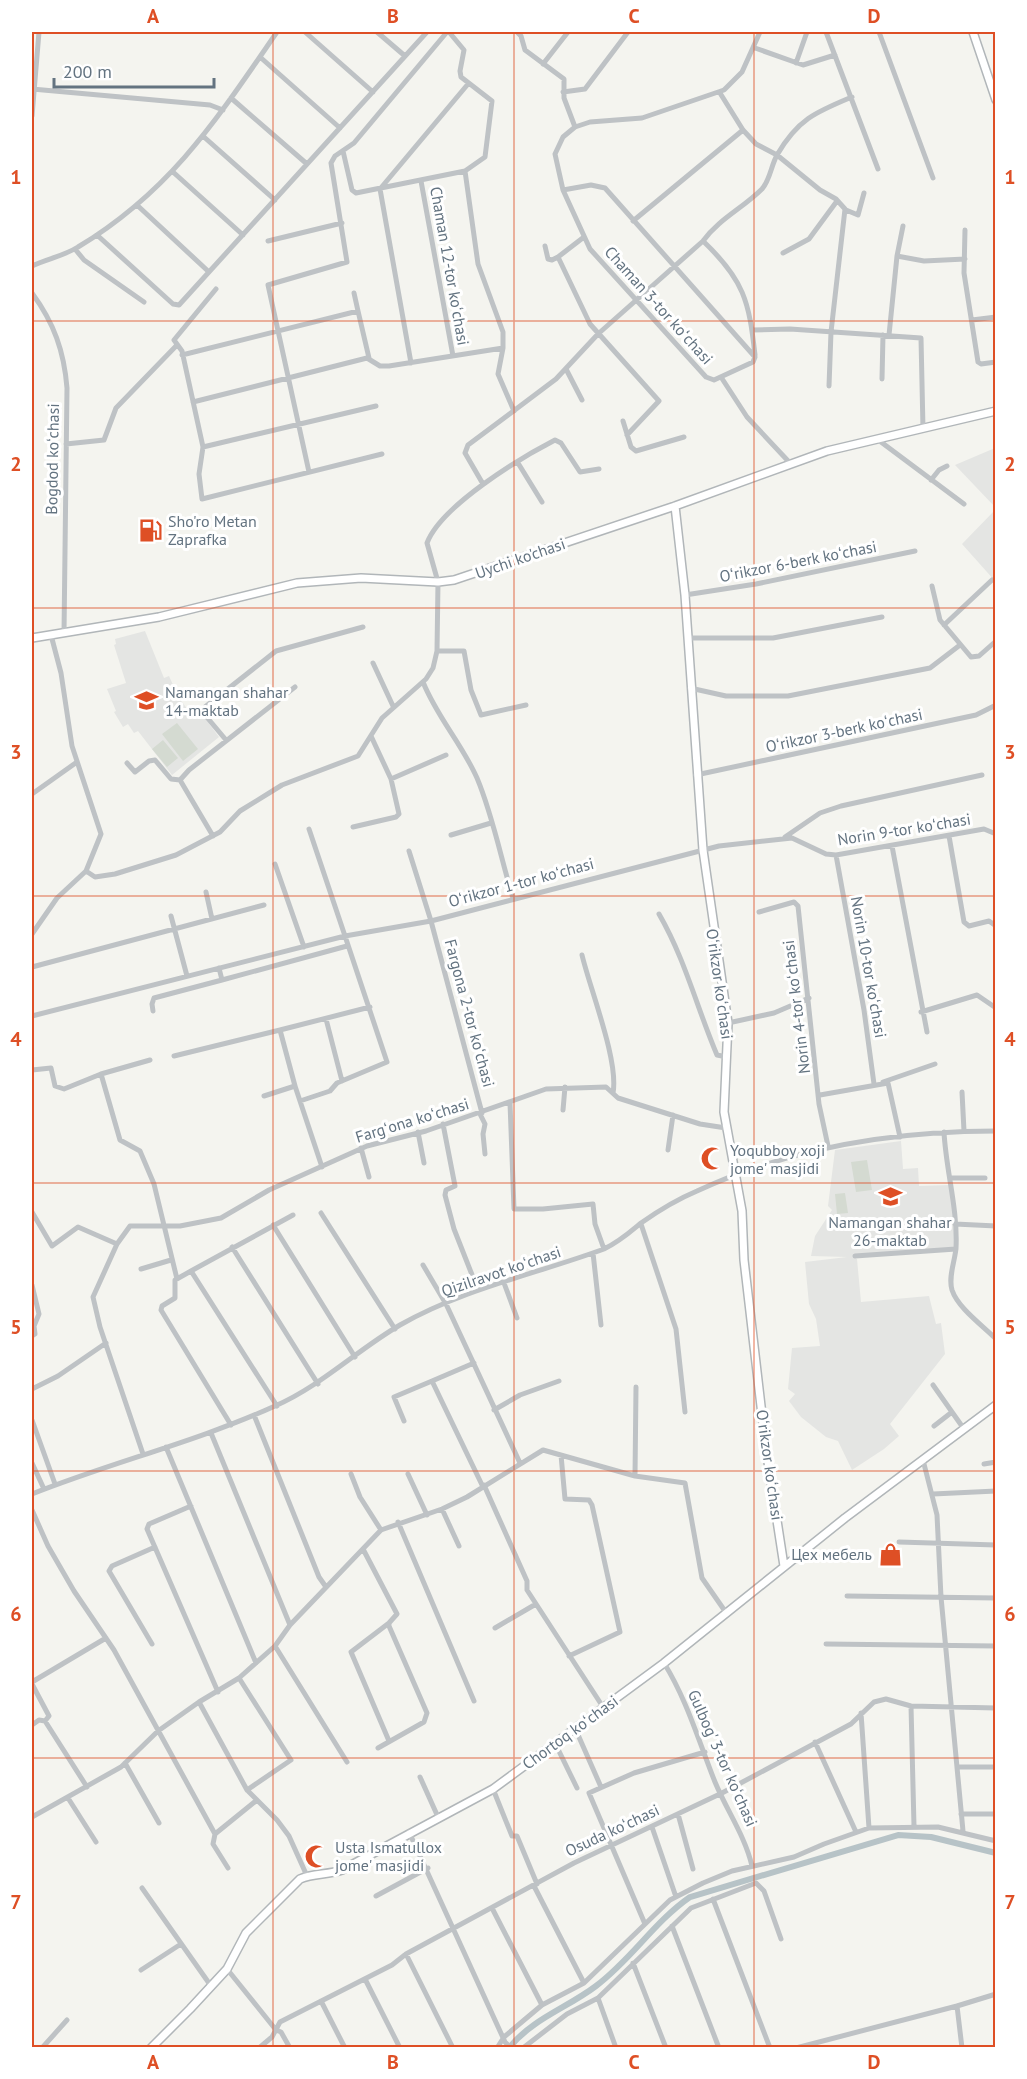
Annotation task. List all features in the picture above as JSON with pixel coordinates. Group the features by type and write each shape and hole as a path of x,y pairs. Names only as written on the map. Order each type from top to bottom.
{"main road":[{"path":"973,32 996,100"},
{"name":"Uychi ko'chasi","path":"32,639 159,617 297,583 361,578 438,582 470,576 675,506 790,463 877,439 996,411"},
{"name":"Oʻrikzor koʻchasi","path":"675,506 685,595 703,850 728,1023 728,1057 723,1091 726,1128 742,1211 744,1260 766,1449 784,1566"},
{"name":"Chortoq koʻchasi","path":"307,1876 325,1875 342,1870 409,1832 493,1789 664,1663 784,1566 996,1405"},
{"path":"151,2048 227,1969 246,1933 293,1885 307,1876"}],"street":[{"path":"32,116 39,32"},
{"path":"32,266 75,249 97,235 138,206 174,172 204,137 277,32"},
{"path":"305,32 372,92"},
{"path":"377,32 405,56"},
{"path":"97,235 174,305 179,304 427,32"},
{"path":"309,472 268,285 346,263 349,257 331,164 332,159 343,151 354,143 448,32 464,51 459,73 468,84 491,99 485,157 465,171 380,189 353,192 343,151"},
{"path":"517,32 521,36 525,50 564,79 563,92 575,127 590,122 642,118 720,93 742,72 755,48 760,32"},
{"path":"543,64 567,32"},
{"path":"563,92 585,88 627,32"},
{"path":"796,63 807,32"},
{"path":"826,32 878,169"},
{"path":"879,32 933,178"},
{"path":"755,48 807,65 835,55"},
{"path":"260,57 340,128"},
{"path":"380,189 468,84"},
{"path":"33,89 210,105 223,110"},
{"path":"720,93 743,130 764,150 777,155 857,216 864,193"},
{"path":"483,484 465,453 466,447 566,369 598,334 703,241 719,222 763,187 777,155 808,116 852,97"},
{"path":"231,98 308,164"},
{"name":"Chaman 3-tor koʻchasi","path":"575,127 563,136 555,154 563,190 590,249 706,377 712,380 721,377"},
{"path":"633,221 743,130"},
{"path":"204,137 275,200"},
{"path":"465,171 478,264 502,328 503,348 498,374 514,411"},
{"path":"174,172 243,235"},
{"name":"Chaman 12-tor koʻchasi","path":"421,181 453,356"},
{"path":"563,190 599,185 605,188 755,357"},
{"path":"380,189 411,363"},
{"path":"783,253 809,239 837,201"},
{"path":"138,206 209,272"},
{"path":"829,386 831,332 846,209"},
{"path":"268,241 342,223"},
{"path":"882,380 886,335 903,226"},
{"path":"965,230 964,273 978,362 981,364 996,362"},
{"path":"545,246 548,259 552,260 584,237"},
{"path":"703,241 720,258 744,291 752,330 755,357 753,362 721,377 747,417 790,463"},
{"path":"75,249 84,260 144,302"},
{"path":"897,256 924,261 965,259"},
{"path":"558,257 582,311 598,334 659,401 627,435"},
{"path":"216,289 174,338 182,355 203,447 199,474 202,499 382,454"},
{"name":"Bogdod koʻchasi","path":"32,293 48,317 63,352 67,388 64,633"},
{"path":"354,293 369,358"},
{"path":"182,355 358,311"},
{"path":"972,320 996,316"},
{"path":"752,330 831,332 922,339 923,429"},
{"path":"66,444 104,440 116,408 177,345"},
{"path":"193,402 369,358 384,367 503,348"},
{"path":"566,369 582,400"},
{"path":"203,447 376,405"},
{"path":"623,421 631,447 636,451 684,436"},
{"path":"877,439 964,504"},
{"path":"87,871 95,877 115,874 177,855 213,836 229,825 240,811 282,785 355,759 378,723 393,706 423,682 431,672 437,651 438,582 427,546 428,540 445,519 483,484 555,440 561,443 580,472 599,469"},
{"path":"518,463 542,502"},
{"path":"931,480 947,466"},
{"name":"Oʻrikzor 6-berk koʻchasi","path":"685,595 756,584 915,551"},
{"path":"944,625 992,580"},
{"path":"932,585 939,617 971,657 976,657 996,641"},
{"path":"688,638 773,639 882,617"},
{"path":"226,740 205,716 205,707 276,651 363,627"},
{"path":"32,934 57,898 87,871 101,834 77,762 68,726 61,673 51,636"},
{"path":"690,688 726,696 788,696 930,668 960,645"},
{"path":"437,651 464,651 471,690 481,715 526,705"},
{"path":"373,663 393,706"},
{"path":"423,682 437,713 477,776 513,898"},
{"path":"127,763 135,772 149,761 155,760 171,779 180,780 226,740 295,687"},
{"name":"Oʻrikzor 3-berk koʻchasi","path":"696,775 976,715 996,705"},
{"path":"353,826 398,815 391,779 371,736"},
{"path":"391,779 446,755"},
{"path":"32,794 77,762"},
{"path":"783,838 820,813 841,806 982,775"},
{"path":"180,780 213,836"},
{"path":"451,835 491,823"},
{"path":"300,1101 330,1091 342,1081 387,1062 309,829"},
{"name":"Norin 9-tor koʻchasi","path":"783,838 792,838 826,854 836,855 984,830 996,834"},
{"path":"949,836 964,922 969,926 989,921 996,926"},
{"name":"Oʻrikzor 1-tor koʻchasi","path":"32,1016 345,936 431,921 703,850 783,838"},
{"path":"892,846 921,1012 927,1032"},
{"name":"Fargona 2-tor koʻchasi","path":"409,850 431,921 485,1124 483,1134 485,1154"},
{"name":"Norin 10-tor koʻchasi","path":"836,855 874,1084"},
{"path":"275,864 304,947"},
{"path":"206,892 212,920"},
{"name":"Norin 4-tor koʻchasi","path":"759,912 796,903 828,1146"},
{"path":"32,967 264,905"},
{"path":"659,914 681,954 703,1023 716,1052 719,1056 728,1057"},
{"path":"171,916 187,976"},
{"path":"153,1011 154,998 347,946"},
{"path":"582,955 608,1047 614,1082 613,1094"},
{"path":"219,968 222,980"},
{"path":"921,1012 977,995 996,1008"},
{"path":"728,1023 771,1014 809,998"},
{"path":"174,1056 370,1007"},
{"path":"326,1019 342,1081"},
{"path":"280,1030 295,1086 322,1167"},
{"path":"32,1070 51,1068 54,1084 58,1089 150,1060"},
{"path":"820,1095 883,1082 935,1064"},
{"path":"101,1074 120,1140 140,1151 154,1184 177,1279"},
{"path":"883,1082 890,1086 900,1137"},
{"path":"264,1096 295,1086"},
{"path":"563,1110 565,1087"},
{"name":"Fargʻona koʻchasi","path":"117,1244 130,1226 164,1227 196,1224 226,1217 270,1190 361,1148 481,1113 539,1091 565,1087 606,1087 613,1094 673,1115 726,1128"},
{"path":"962,1092 964,1131"},
{"path":"510,1103 514,1209 543,1209 593,1204 595,1224 604,1250"},
{"path":"668,1150 673,1115"},
{"path":"442,1124 455,1186 446,1190 445,1195 454,1229 478,1290"},
{"name":"Qizilravot koʻchasi","path":"32,1494 142,1454 211,1433 277,1406 318,1384 395,1329 478,1290 604,1250 622,1240 641,1224 695,1192 736,1174 828,1146 944,1132 996,1131"},
{"path":"418,1132 424,1163"},
{"path":"944,1132 945,1162 950,1178 956,1224 952,1291 996,1339"},
{"path":"361,1148 369,1177"},
{"path":"950,1178 985,1178"},
{"path":"32,1212 52,1246 78,1227 117,1244 105,1276 93,1294 106,1343 142,1454"},
{"path":"321,1213 395,1329"},
{"path":"231,1425 162,1313 162,1306 175,1298 174,1283 177,1279 293,1215"},
{"path":"641,1224 676,1329 685,1413"},
{"path":"956,1224 996,1226"},
{"path":"273,1225 355,1357"},
{"path":"232,1247 318,1384"},
{"path":"855,1256 956,1249"},
{"path":"593,1253 601,1325"},
{"path":"141,1269 171,1260"},
{"path":"423,1265 446,1304 520,1463"},
{"path":"191,1271 277,1406"},
{"path":"504,1283 517,1318"},
{"path":"32,1285 39,1314 34,1326 35,1334 32,1336"},
{"path":"32,1389 58,1376 106,1343"},
{"path":"404,1421 394,1397 474,1363"},
{"path":"432,1381 484,1486 527,1581 526,1588 603,1707"},
{"path":"494,1410 520,1395 560,1381"},
{"path":"933,1385 964,1429"},
{"path":"635,1476 636,1387"},
{"path":"934,1426 952,1412"},
{"path":"254,1415 319,1577 326,1587"},
{"path":"32,1420 55,1484"},
{"path":"211,1433 290,1625"},
{"path":"166,1447 256,1664"},
{"path":"32,1817 125,1763 158,1731 199,1702 239,1678 275,1646 290,1625 381,1530 398,1522 442,1509 543,1450 635,1476 687,1484 702,1578 727,1614"},
{"path":"561,1455 565,1499 589,1500 592,1505 620,1632 568,1656"},
{"path":"923,1460 933,1494 940,1543 941,1597 963,1831"},
{"path":"984,1464 996,1462"},
{"path":"32,1463 44,1489"},
{"path":"351,1474 360,1497 381,1530"},
{"path":"408,1474 427,1515"},
{"path":"933,1494 996,1491"},
{"path":"191,1506 148,1525 147,1529 218,1692"},
{"path":"32,1509 48,1546 106,1638 215,1834"},
{"path":"442,1509 459,1546"},
{"path":"398,1522 474,1701"},
{"path":"899,1542 996,1545"},
{"path":"152,1644 109,1571 112,1566 155,1547"},
{"path":"363,1549 397,1614 389,1623 352,1649 351,1654 389,1741"},
{"path":"847,1596 996,1598"},
{"path":"495,1628 536,1604"},
{"path":"378,1748 427,1718 389,1623"},
{"path":"45,1721 49,1716 32,1683 106,1638"},
{"path":"826,1644 996,1646"},
{"path":"275,1646 347,1762"},
{"name":"Gulbog' 3-tor koʻchasi","path":"664,1663 698,1732 722,1793 749,1851 752,1866"},
{"path":"239,1678 291,1760 247,1790"},
{"name":"Osuda koʻchasi","path":"259,2048 272,2037 280,2022 365,1979 406,1954 574,1863 722,1793 851,1724 870,1704 880,1700 895,1700 911,1706 996,1708"},
{"path":"199,1702 247,1790 284,1827 307,1876"},
{"path":"911,1706 914,1826"},
{"path":"861,1713 869,1828"},
{"path":"32,1725 39,1720 45,1721 87,1787"},
{"path":"574,1728 601,1786"},
{"path":"815,1742 856,1832"},
{"path":"555,1743 577,1788"},
{"path":"645,1924 589,1794 601,1786 634,1773 705,1752"},
{"path":"125,1763 159,1823"},
{"path":"958,1767 996,1767"},
{"path":"420,1777 438,1817"},
{"path":"493,1789 512,1836 517,1836 536,1885 584,1983"},
{"path":"68,1798 96,1842"},
{"path":"228,1868 213,1844 215,1834 257,1800"},
{"path":"678,1814 693,1869"},
{"path":"961,1814 996,1814"},
{"path":"497,2048 542,2005 584,1983 662,1906 703,1883 752,1866 794,1857 869,1828 914,1826 963,1831 996,1841"},
{"path":"652,1827 676,1897"},
{"path":"409,1832 428,1868 510,2048"},
{"path":"376,1896 428,1868"},
{"path":"523,2048 567,2014 598,1998 691,1908 712,1899 752,1884 759,1884 764,1891 781,1939"},
{"path":"142,1888 211,1986"},
{"path":"712,1899 770,2048"},
{"path":"492,1908 542,2005"},
{"path":"672,1926 719,2048"},
{"path":"141,1970 182,1944"},
{"path":"406,1954 453,2048"},
{"path":"633,1963 666,2048"},
{"path":"227,1969 276,2030 281,2031 290,2048"},
{"path":"365,1979 400,2048"},
{"path":"796,2048 996,1994"},
{"path":"598,1998 616,2048"},
{"path":"321,2001 345,2048"},
{"path":"957,2006 962,2048"},
{"path":"42,2048 67,2020"}],"shaded area":[{"path":"995,448 995,507 955,465"},
{"path":"995,510 995,581 962,544"},
{"name":"Namangan shahar 14-maktab","path":"145,631 164,678 169,676 179,698 191,714 198,709 219,737 172,775 138,731 134,733 128,724 123,727 114,712 116,711 107,689 126,683 114,645 116,644 115,639"},
{"path":"177,723 198,749 183,761 162,734"},
{"path":"163,740 178,758 167,767 152,749"},
{"path":"901,1141 903,1169 918,1168 919,1186 951,1185 955,1248 853,1257 857,1259 861,1302 929,1296 936,1324 941,1323 945,1354 890,1424 899,1436 852,1470 838,1441 826,1437 801,1417 789,1401 795,1394 788,1389 792,1348 820,1346 816,1319 809,1304 805,1262 847,1257 811,1256 815,1236 832,1210 828,1206 835,1150"},
{"path":"867,1160 872,1190 856,1192 851,1162"},
{"path":"845,1193 848,1213 837,1214 835,1194"}],"waterway":[{"path":"509,2048 528,2029 585,1994 609,1976 665,1918 690,1897 898,1835 931,1837 996,1853"}],"place":[{"name":"Sho'ro Metan Zaprafka","path":"150,530"},
{"name":"Namangan shahar 14-maktab","path":"147,701"},
{"name":"Yoqubboy xoji jome' masjidi","path":"712,1159"},
{"name":"Namangan shahar 26-maktab","path":"890,1197"},
{"name":"Цех мебель","path":"890,1554"},
{"name":"Usta Ismatullox jome' masjidi","path":"317,1856"}]}
